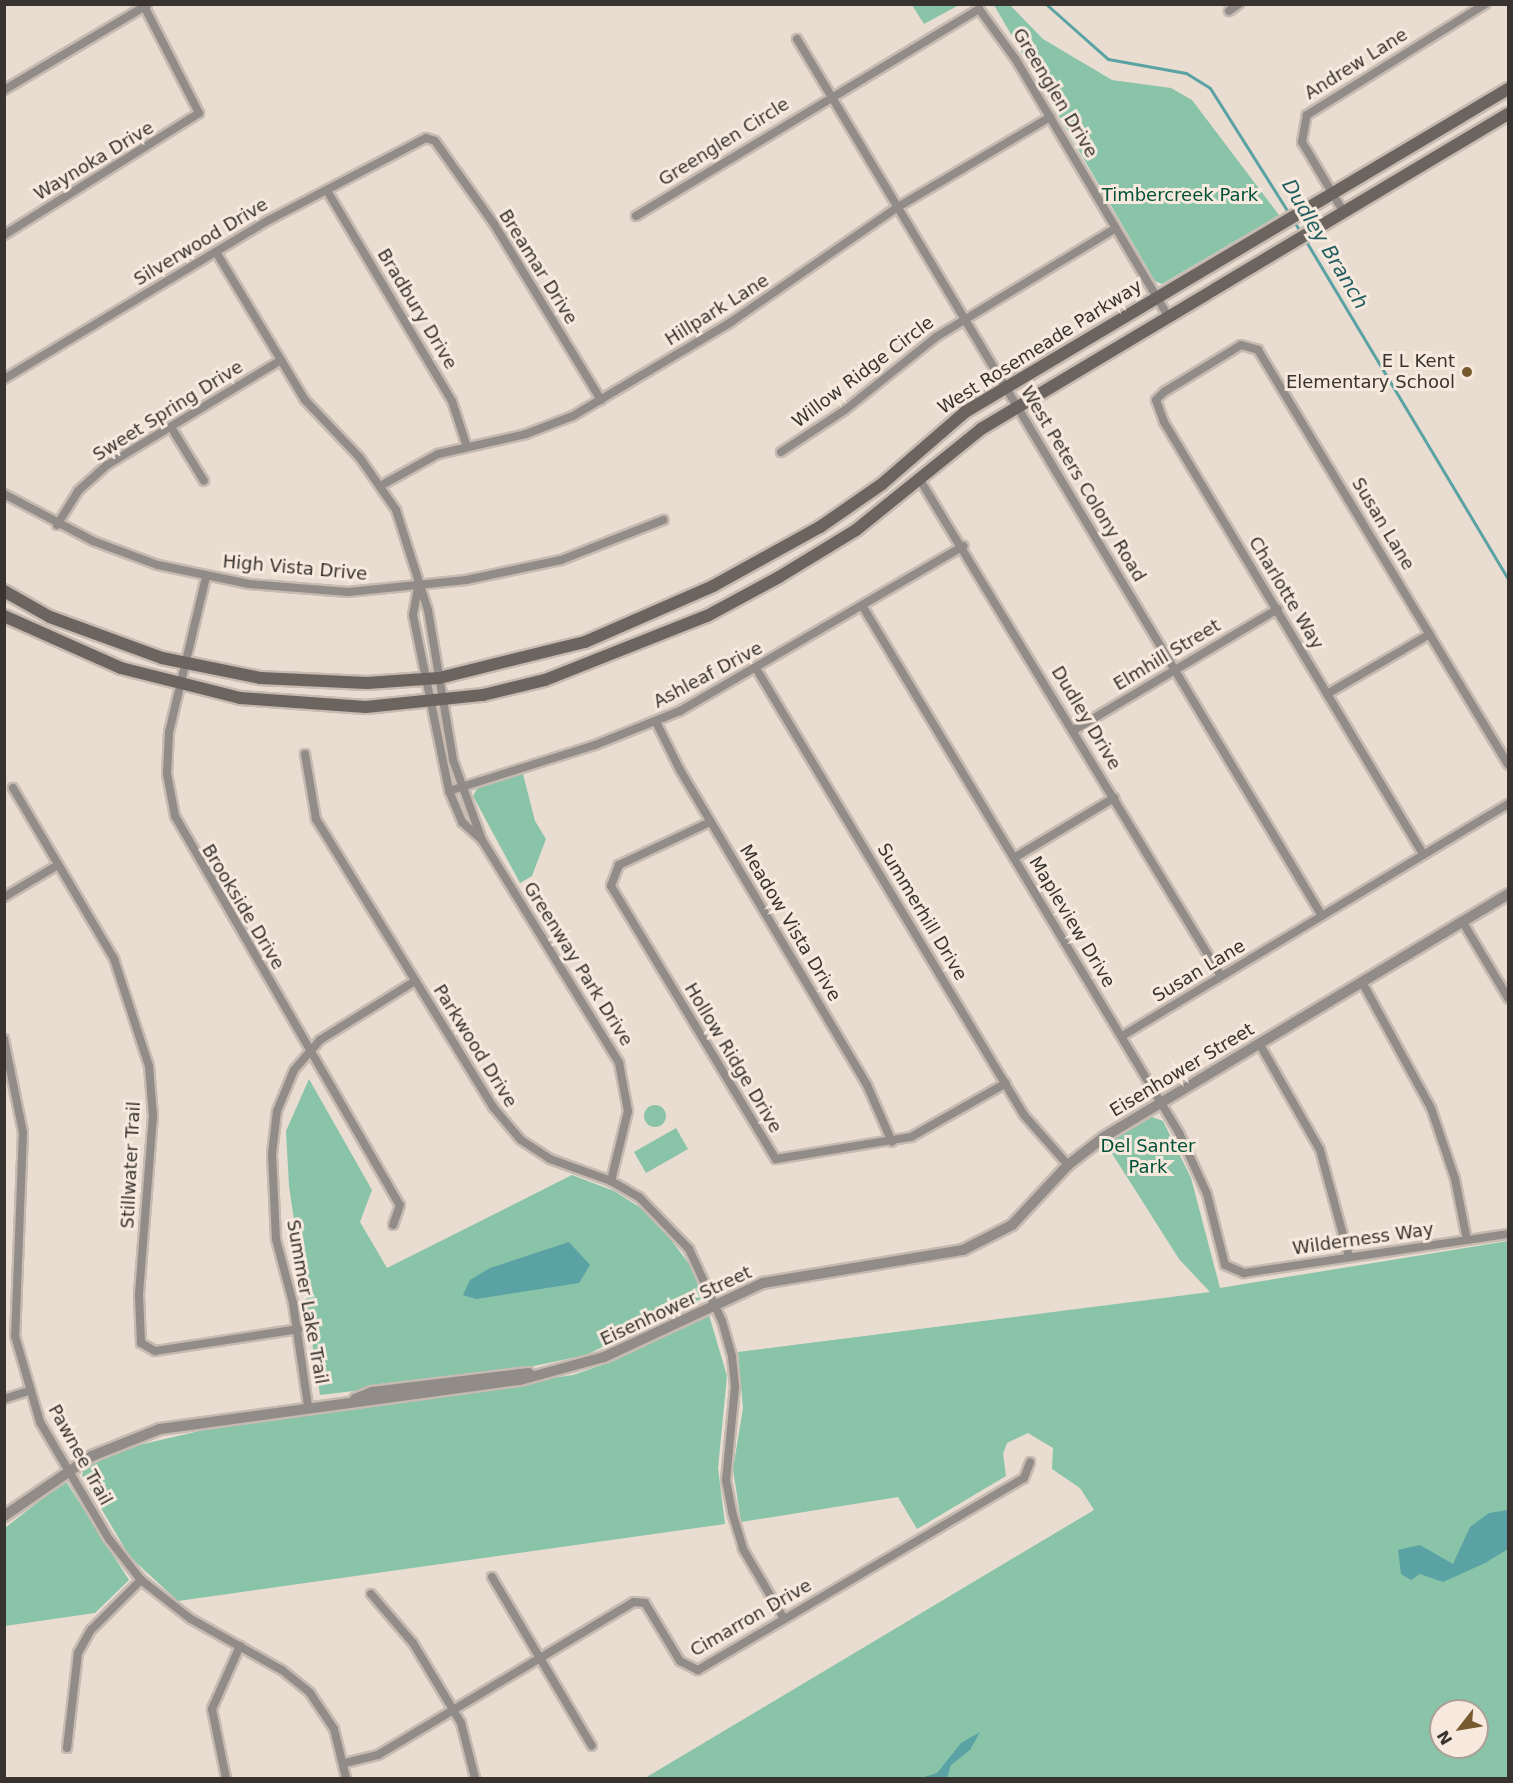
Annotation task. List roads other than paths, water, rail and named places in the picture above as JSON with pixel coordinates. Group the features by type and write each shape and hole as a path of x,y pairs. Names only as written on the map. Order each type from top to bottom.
{"main road":[{"name":"West Rosemeade Parkway","path":"4,591 50,617 185,663 292,681 426,680 585,642 755,566 857,501 942,428 1005,387 1264,231 1509,89"},
{"name":"West Rosemeade Parkway","path":"4,616 75,651 180,686 285,703 366,707 429,702 545,680 707,616 856,530 1016,406 1509,114"}],"street":[{"path":"1229,10 1239,4"},
{"name":"Andrew Lane","path":"1337,214 1324,196 1302,142 1307,115 1485,4"},
{"path":"4,90 145,5"},
{"name":"Waynoka Drive","path":"4,235 200,113 145,5"},
{"name":"Greenglen Drive","path":"830,95 979,9 988,15 1168,316"},
{"name":"West Peters Colony Road","path":"797,39 1322,916"},
{"name":"Greenglen Circle","path":"636,216 830,95"},
{"name":"Hillpark Lane","path":"382,485 438,454 555,425 601,400 741,315 898,207 1050,117"},
{"name":"Silverwood Drive","path":"4,379 289,209 329,194 417,141"},
{"name":"Breamar Drive","path":"417,141 435,141 494,224 601,400"},
{"name":"Bradbury Drive","path":"329,194 452,401 467,447"},
{"name":"Willow Ridge Circle","path":"781,452 965,319 1116,228"},
{"name":"Greenway Park Drive","path":"216,252 280,360 319,419 382,485 406,532 418,587 428,610 443,700 462,786 482,840 619,1062 628,1111 611,1181"},
{"name":"Susan Lane","path":"1207,365 1241,345 1258,350 1509,765"},
{"name":"Sweet Spring Drive","path":"57,525 78,491 99,471 280,360"},
{"name":"Charlotte Way","path":"1207,365 1164,392 1156,400 1158,411 1423,854"},
{"path":"171,427 204,481"},
{"name":"Dudley Drive","path":"920,480 964,546 1221,976"},
{"name":"High Vista Drive","path":"4,494 57,525 126,554 206,577 348,592 418,587 561,560 663,520"},
{"name":"Ashleaf Drive","path":"448,791 656,722 757,670 964,546"},
{"name":"Brookside Drive","path":"206,577 185,663 167,756 175,816 400,1205 393,1225"},
{"name":"Greenway Park Drive","path":"418,587 412,615 448,791 462,822 482,840"},
{"name":"Mapleview Drive","path":"863,607 1161,1102 1207,1194 1225,1265"},
{"name":"Elmhill Street","path":"1074,730 1278,609"},
{"path":"1327,694 1430,633"},
{"name":"Summerhill Drive","path":"757,670 1034,1128 1068,1165"},
{"name":"Meadow Vista Drive","path":"656,722 710,822 867,1084 892,1142"},
{"name":"Parkwood Drive","path":"304,754 316,819 415,981 509,1128 550,1160 611,1181 639,1197 678,1233 714,1303 727,1336 735,1387 726,1461 732,1512 743,1549 784,1619"},
{"name":"Stillwater Trail","path":"13,788 114,959 149,1066 153,1116 139,1303 141,1343 155,1351 298,1329"},
{"path":"1014,858 1114,798"},
{"name":"Susan Lane","path":"1122,1036 1509,804"},
{"name":"Hollow Ridge Drive","path":"710,822 619,865 611,886 776,1159 892,1142 1006,1083"},
{"path":"4,897 58,865"},
{"name":"Eisenhower Street","path":"4,1516 69,1469 160,1429 349,1401 372,1392 538,1373 603,1357 714,1303 789,1277 963,1250 1012,1225 1068,1165 1161,1102 1509,894"},
{"path":"1462,921 1509,998"},
{"name":"Summer Lake Trail","path":"308,1406 298,1329 276,1239 272,1154 283,1092 310,1051 415,981"},
{"path":"1362,982 1431,1108 1455,1179 1467,1240"},
{"name":"Pawnee Trail","path":"4,1038 23,1132 15,1336 28,1391 69,1469 141,1580 191,1619 240,1646 310,1693 326,1711 345,1763 346,1779"},
{"path":"1259,1043 1320,1150 1349,1257"},
{"name":"Wilderness Way","path":"1225,1265 1244,1273 1509,1234"},
{"path":"4,1399 28,1391"},
{"name":"Cimarron Drive","path":"345,1763 378,1755 639,1601 691,1671 1024,1478 1029,1462"},
{"path":"492,1577 592,1746"},
{"path":"67,1748 78,1653 92,1630 141,1580"},
{"path":"371,1594 413,1643 453,1710 473,1757 475,1779"},
{"path":"226,1779 212,1709 240,1646"}],"water":[{"path":"569,1242 590,1265 579,1283 476,1299 463,1295 470,1280 490,1268"},
{"path":"1508,1510 1508,1549 1485,1563 1443,1582 1420,1574 1411,1580 1401,1574 1398,1550 1420,1545 1453,1564 1470,1527 1489,1513"},
{"path":"980,1732 970,1750 951,1765 947,1778 921,1778 937,1773 961,1743"}],"waterway":[{"name":"Dudley Branch","path":"1046,4 1108,59 1186,73 1210,88 1290,215"},
{"name":"Dudley Branch","path":"1293,220 1301,233"},
{"name":"Dudley Branch","path":"1304,238 1508,579"}],"place":[{"name":"E L Kent Elementary School","path":"1467,372"}],"park label":[{"name":"Timbercreek Park","path":"1180,195"},
{"name":"Del Santer Park","path":"1148,1157"}]}
